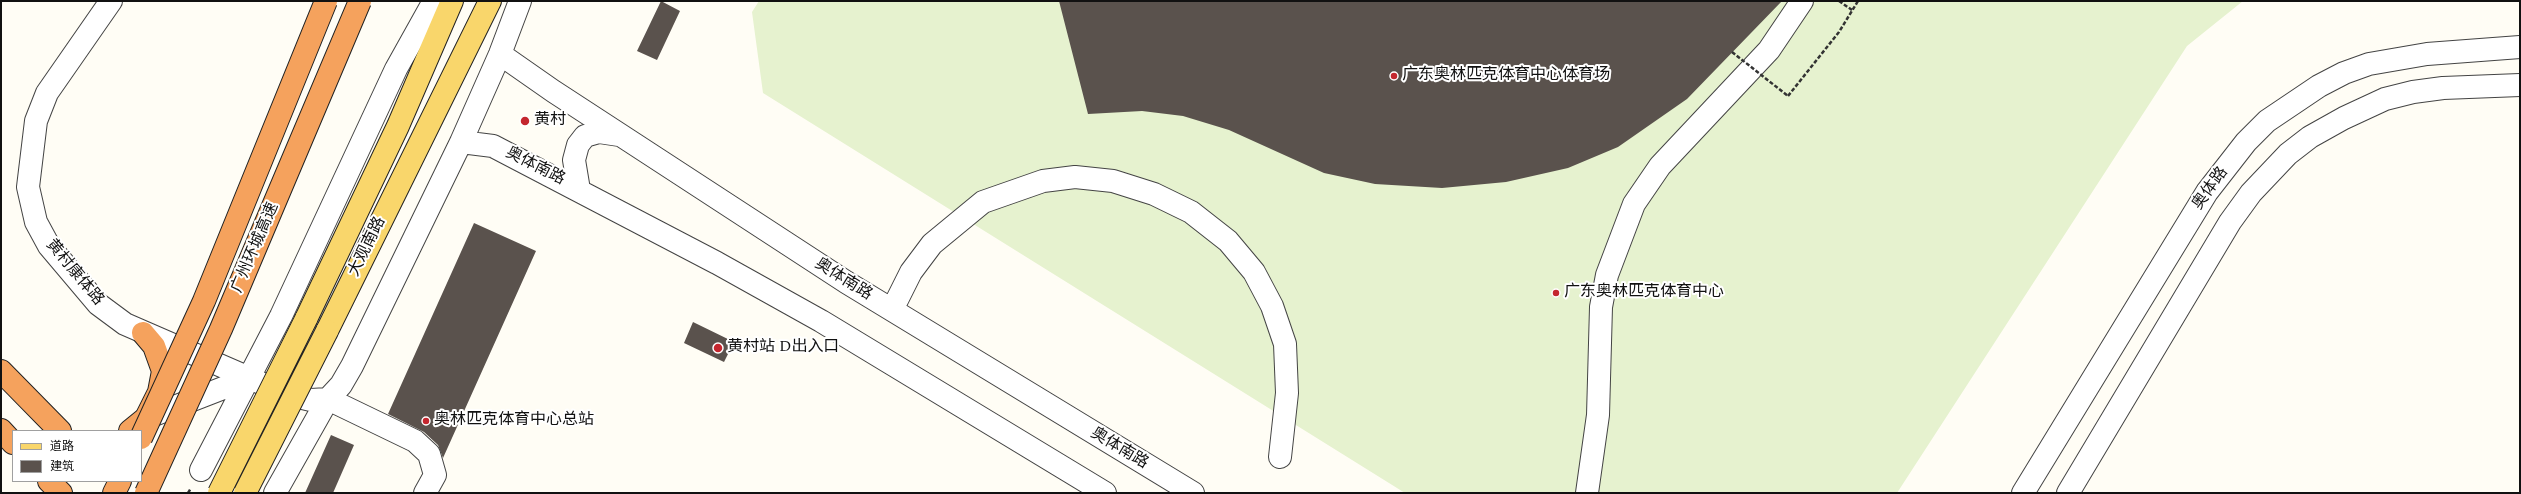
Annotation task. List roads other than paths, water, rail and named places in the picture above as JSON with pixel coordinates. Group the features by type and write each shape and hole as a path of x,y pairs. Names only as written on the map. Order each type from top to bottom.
{"highway":[{"path":"144,422 212,277 316,1"},
{"name":"广州环城高速","path":"144,422 210,286 326,1"},
{"name":"广州环城高速","path":"146,493 249,264 360,1"},
{"path":"249,264 369,1"},
{"path":"143,333 154,346 163,371 159,392 144,422"},
{"path":"1,371 59,430"},
{"path":"1,430 12,442"},
{"path":"50,482 61,493"},
{"path":"114,493 120,482"}],"main road":[{"name":"大观南路","path":"219,493 306,319 398,126 452,1"},
{"name":"大观南路","path":"245,493 490,1"}],"street":[{"name":"黄村康体路","path":"111,1 47,93 36,121 28,187 36,222 49,246 98,304 125,324 286,394 311,400 328,399"},
{"path":"201,470 281,316 396,69 434,1"},
{"path":"275,493 328,399 341,385 352,366 461,142 500,54 520,1"},
{"path":"1587,493 1598,415 1601,308 1609,268 1634,204 1660,166 1769,50 1802,1"},
{"name":"奥体路","path":"2023,493 2206,192 2246,142 2268,121 2319,86 2344,72 2369,64 2427,54 2520,48"},
{"name":"奥体南路","path":"500,54 620,136 892,310 1193,493"},
{"path":"2068,493 2230,222 2250,193 2288,154 2310,137 2344,118 2385,99 2413,92 2443,88 2520,85"},
{"path":"579,190 574,160 578,145 585,136 600,132 620,136"},
{"name":"奥体南路","path":"461,142 493,146 717,263 821,321 1105,493"},
{"path":"892,310 911,272 932,244 983,202 1043,181 1075,178 1113,181 1154,194 1191,212 1228,241 1254,272 1272,306 1285,344 1287,393 1280,458"},
{"path":"144,422 249,378"},
{"path":"328,399 415,441 429,454 430,484"}],"place":[{"name":"广东奥林匹克体育中心体育场","path":"1394,76"},
{"name":"黄村","path":"525,121"},
{"name":"广东奥林匹克体育中心","path":"1556,293"},
{"name":"黄村站 D出入口","path":"718,348"},
{"name":"奥林匹克体育中心总站","path":"426,421"}]}
